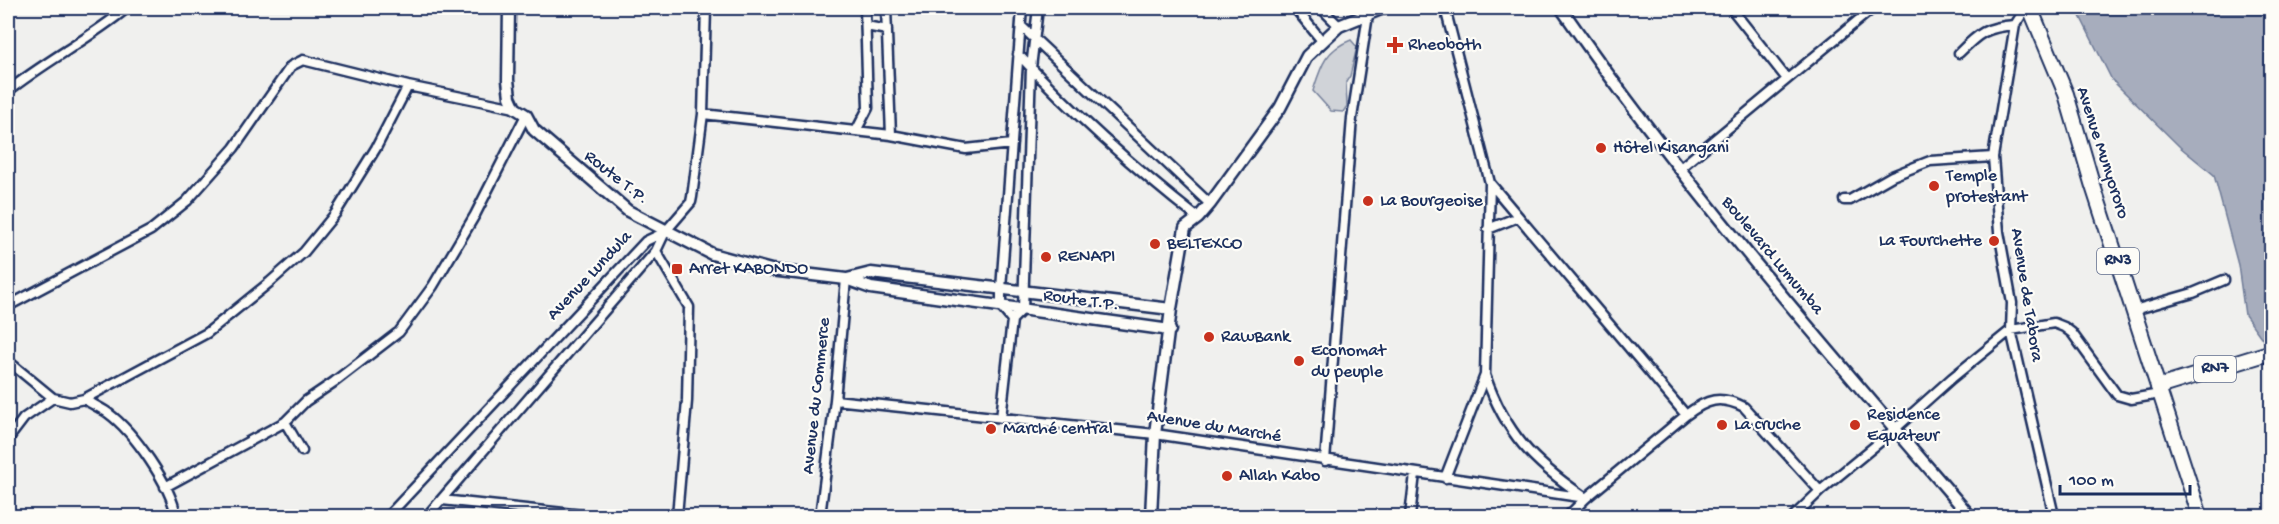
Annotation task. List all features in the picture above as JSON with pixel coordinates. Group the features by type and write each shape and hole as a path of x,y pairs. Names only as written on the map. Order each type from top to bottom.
{"main road":[{"name":"Avenue Munyororo","path":"2030,8 2066,94 2092,183 2200,516"},
{"name":"RN7","path":"2159,390 2271,352"}],"street":[{"path":"8,91 34,71 101,29 127,8"},
{"path":"509,8 508,80 510,97 515,108"},
{"path":"665,232 691,202 703,114 706,8"},
{"path":"856,131 868,108 866,8"},
{"path":"886,8 891,135"},
{"path":"1012,320 1001,307 1001,289 1022,8"},
{"path":"1002,418 1012,320 1023,309 1031,68 1038,8"},
{"path":"1295,8 1323,42"},
{"path":"1321,8 1339,26"},
{"path":"1151,516 1155,434 1171,309 1185,228 1198,219 1210,204 1280,108 1306,56 1339,26 1383,8"},
{"path":"1444,8 1490,183 1485,375 1445,478"},
{"name":"Boulevard Lumumba","path":"1561,8 1604,70 1722,223 1970,516"},
{"path":"1731,8 1787,79"},
{"path":"1679,169 1873,8"},
{"name":"Avenue de Tabora","path":"2021,8 2022,14 2015,25 1993,157 1999,232 2012,303 2011,330 2054,516"},
{"path":"1325,461 1352,118 1368,15"},
{"path":"1959,53 1975,37 1993,26 2015,25"},
{"path":"866,26 886,30"},
{"path":"1021,26 1210,204"},
{"path":"1018,54 1140,173 1198,219"},
{"path":"8,306 151,230 187,201 234,148 291,66 297,62 303,60 408,87 515,108"},
{"path":"8,361 53,398 70,402 84,399 207,333 304,252 336,214 376,148 408,87"},
{"name":"Route T.P.","path":"515,108 526,115 534,130 627,211 712,254 771,270 846,279 871,288 1170,330"},
{"path":"703,114 891,135 966,149 1012,144"},
{"path":"165,487 285,422 317,392 334,382 399,332 417,309 475,215 526,115"},
{"path":"1844,200 1850,200 1892,176 1930,161 1993,157"},
{"path":"1490,183 1686,414"},
{"path":"1488,229 1518,217"},
{"name":"Avenue Lundula","path":"427,516 656,251 665,232"},
{"name":"Avenue Lundula","path":"388,516 646,241 665,232"},
{"path":"656,251 689,307 687,401 677,516"},
{"name":"Route T.P.","path":"846,279 870,273 1171,309"},
{"name":"Avenue du Commerce","path":"820,516 835,400 846,279"},
{"path":"2134,310 2193,293 2224,280"},
{"path":"1794,516 1820,491 2011,330 2054,324 2064,327 2072,333 2117,395 2131,399 2159,390"},
{"path":"1485,375 1495,403 1508,427 1527,451 1550,474 1586,498"},
{"path":"8,439 24,418 53,398"},
{"path":"84,399 109,414 145,454 165,487 176,516"},
{"path":"1568,516 1586,498 1686,414 1702,402 1720,399 1732,401 1744,407 1820,491"},
{"name":"Avenue du Marché","path":"835,400 1155,434 1586,498"},
{"path":"285,422 302,451"},
{"path":"1410,516 1416,474"},
{"path":"442,500 592,516"}],"shaded area":[{"path":"1351,40 1357,47 1350,76 1346,82 1347,106 1343,112 1331,111 1313,91 1325,60 1335,49"}],"water":[{"path":"2076,8 2271,8 2271,351 2245,315 2238,265 2214,175 2180,147 2112,80"}],"place":[{"name":"Rheoboth","path":"1395,45"},
{"name":"Hôtel Kisangani","path":"1601,148"},
{"name":"Temple protestant","path":"1934,186"},
{"name":"La Bourgeoise","path":"1368,201"},
{"name":"La Fourchette","path":"1994,241"},
{"name":"BELTEXCO","path":"1155,244"},
{"name":"RENAPI","path":"1046,257"},
{"name":"Arret KABONDO","path":"677,269"},
{"name":"RawBank","path":"1209,337"},
{"name":"Economat du peuple","path":"1299,361"},
{"name":"La cruche","path":"1722,425"},
{"name":"Residence Equateur","path":"1855,425"},
{"name":"Marché central","path":"991,429"},
{"name":"Allah Kabo","path":"1227,476"}]}
